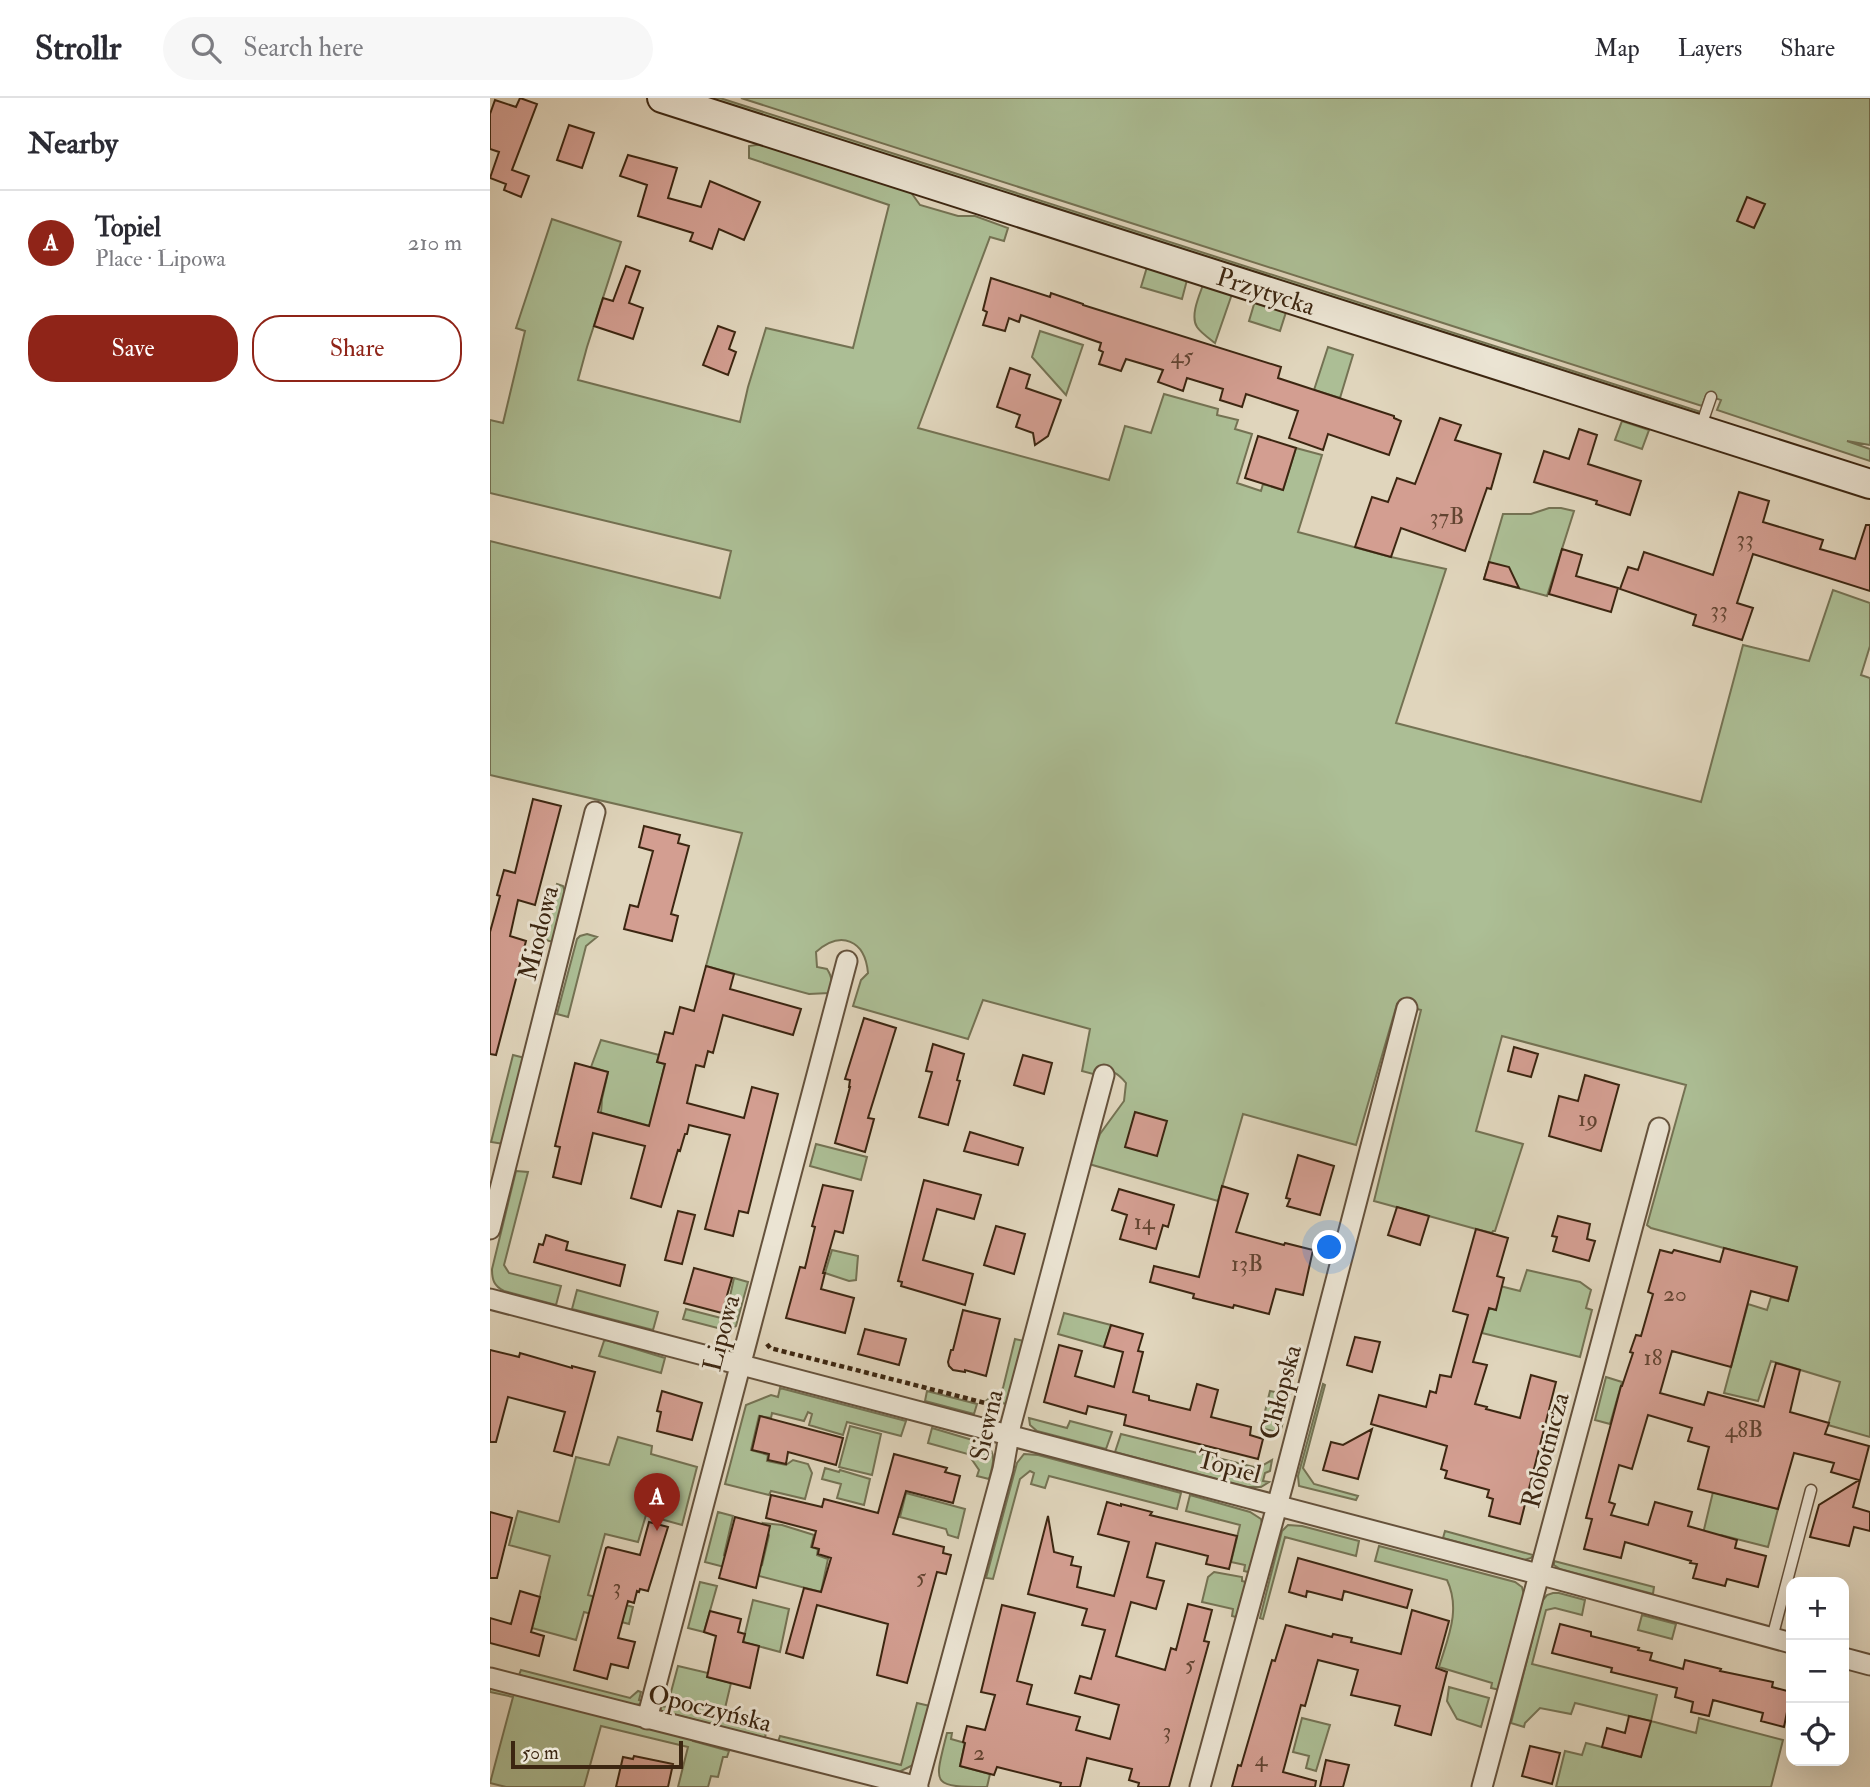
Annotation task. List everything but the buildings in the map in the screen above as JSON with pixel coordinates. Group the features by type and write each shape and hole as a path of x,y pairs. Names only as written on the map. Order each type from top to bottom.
{"main road":[{"name":"Przytycka","path":"662,98 1870,484"}],"street":[{"name":"Miodowa","path":"490,1229 595,812"},
{"name":"Lipowa","path":"647,1719 847,961"},
{"name":"Chłopska","path":"1200,1787 1278,1507 1407,1008"},
{"name":"Siewna","path":"918,1787 1104,1075"},
{"name":"Robotnicza","path":"1482,1787 1659,1128"},
{"name":"Topiel","path":"490,1299 1538,1574 1782,1641"},
{"path":"1849,1659 1870,1665"},
{"name":"Opoczyńska","path":"490,1678 918,1787"}],"lane":[{"path":"1700,430 1711,397"},
{"path":"1782,1641 1811,1490"}],"path":[{"path":"784,1352 1015,1410"}],"green space":[{"path":"708,98 720,98 1701,412 1696,413"},
{"path":"741,98 1870,98 1870,445 1847,441 1870,449 1870,461 1717,410 1721,400 1706,395 1702,406"},
{"path":"763,144 910,191 920,205 958,216 975,216 1008,228 1004,241 990,237 918,428 1109,480 1125,426 1151,433 1164,394 1218,409 1217,415 1238,420 1235,429 1252,434 1237,483 1261,491 1263,484 1283,490 1296,448 1322,455 1298,532 1446,569 1396,723 1701,802 1743,645 1809,661 1833,590 1870,603 1870,646 1861,675 1870,678 1870,1437 1828,1425 1840,1382 1771,1361 1758,1401 1724,1393 1748,1304 1767,1310 1771,1297 1788,1301 1797,1268 1647,1225 1686,1085 1502,1036 1476,1131 1523,1144 1495,1231 1492,1233 1374,1201 1421,1010 1397,1004 1356,1145 1243,1114 1218,1201 1089,1164 1100,1134 1124,1101 1126,1083 1108,1070 1099,1069 1093,1074 1082,1071 1090,1029 983,1000 968,1039 853,1006 861,980 868,973 866,962 857,946 843,940 825,945 816,952 817,967 827,969 830,975 829,993 809,994 706,966 742,833 490,775 490,541 720,598 731,551 490,493 490,420 503,423 525,331 516,328 552,219 621,242 578,380 740,422 766,328 853,348 889,205 749,158 749,146"},
{"path":"1147,267 1187,280 1182,299 1141,287"},
{"path":"1203,285 1232,294 1215,343 1195,322 1196,306"},
{"path":"1255,301 1286,312 1280,331 1249,321"},
{"path":"1040,331 1083,345 1066,395 1032,357"},
{"path":"1328,347 1353,355 1340,398 1314,390"},
{"path":"1622,421 1649,430 1642,449 1615,440"},
{"path":"1549,508 1574,511 1547,596 1484,579 1503,514 1531,514"},
{"path":"557,884 563,886 566,895 557,943 542,939"},
{"path":"587,934 597,937 586,946 568,1017 557,1014 577,939"},
{"path":"601,1040 659,1055 657,1062 665,1064 650,1126 601,1113 608,1072 591,1067"},
{"path":"513,1055 525,1058 504,1144 491,1142"},
{"path":"816,1144 867,1157 861,1180 810,1166"},
{"path":"516,1171 528,1172 504,1265 509,1273 561,1286 556,1305 504,1291 493,1279 492,1269"},
{"path":"832,1250 858,1256 856,1280 849,1281 825,1273"},
{"path":"1527,1270 1580,1282 1591,1290 1586,1308 1592,1310 1580,1357 1482,1333 1489,1308 1496,1310 1496,1285 1520,1291"},
{"path":"734,1278 748,1282 736,1326 729,1331 683,1319 686,1309 725,1319"},
{"path":"577,1290 658,1312 653,1330 572,1309"},
{"path":"1064,1313 1111,1325 1104,1347 1058,1334"},
{"path":"1015,1339 1024,1341 1007,1404 987,1400 1003,1388"},
{"path":"606,1340 665,1358 661,1373 599,1356"},
{"path":"1606,1377 1622,1382 1610,1424 1595,1420"},
{"path":"1323,1384 1325,1385 1303,1468 1314,1484 1358,1496 1356,1500 1299,1486 1298,1476"},
{"path":"780,1388 906,1421 901,1436 847,1422 843,1435 809,1425 812,1414 808,1412 804,1421 772,1413 771,1418 759,1416 751,1450 768,1455 767,1461 786,1465 793,1460 808,1464 812,1473 805,1499 771,1491 769,1495 725,1484 746,1405 771,1395 778,1397"},
{"path":"927,1391 977,1404 974,1414 925,1401"},
{"path":"1270,1391 1290,1395 1280,1433 1261,1428"},
{"path":"1029,1418 1067,1428 1070,1421 1112,1432 1106,1449 1037,1431 1030,1425"},
{"path":"850,1426 881,1434 872,1475 839,1467"},
{"path":"932,1428 986,1444 993,1456 989,1479 977,1476 979,1470 968,1454 928,1443"},
{"path":"1121,1434 1258,1468 1272,1460 1270,1471 1265,1473 1263,1481 1269,1482 1261,1487 1246,1487 1115,1452"},
{"path":"618,1437 652,1446 651,1454 697,1467 682,1525 646,1515 638,1542 605,1534 588,1595 633,1607 629,1624 584,1612 576,1640 532,1628 550,1556 509,1545 518,1511 559,1522 576,1457 609,1465"},
{"path":"1024,1454 1038,1455 1181,1493 1177,1509 1049,1476 1045,1488 1031,1484 1034,1473 1030,1471 1020,1479 993,1579 986,1578 1017,1463"},
{"path":"825,1468 870,1479 864,1505 837,1498 841,1484 822,1479"},
{"path":"1713,1492 1778,1509 1768,1547 1721,1535 1701,1542"},
{"path":"906,1493 965,1509 958,1538 948,1535 946,1529 900,1517"},
{"path":"1190,1495 1250,1512 1261,1519 1263,1529 1252,1573 1244,1571 1245,1565 1231,1562 1240,1525 1186,1511"},
{"path":"718,1512 733,1516 724,1555 762,1565 769,1535 763,1523 782,1525 814,1535 811,1547 818,1549 817,1555 828,1559 821,1592 705,1562"},
{"path":"1288,1525 1302,1526 1359,1541 1356,1556 1285,1537 1263,1619 1260,1618 1282,1531"},
{"path":"1445,1531 1533,1555 1524,1560 1443,1538"},
{"path":"1379,1546 1515,1582 1522,1587 1524,1595 1500,1690 1491,1688 1492,1683 1439,1667 1452,1624 1453,1602 1447,1580 1375,1561"},
{"path":"1554,1561 1654,1587 1653,1594 1560,1569 1554,1565"},
{"path":"1214,1572 1242,1577 1242,1581 1249,1583 1240,1618 1232,1616 1233,1609 1202,1602 1208,1577"},
{"path":"700,1582 717,1586 704,1632 688,1628"},
{"path":"1553,1593 1585,1600 1582,1615 1555,1608 1546,1610 1532,1664 1657,1695 1651,1721 1696,1733 1699,1718 1783,1740 1771,1787 1556,1787 1565,1751 1582,1755 1586,1743 1641,1757 1650,1721 1575,1703 1571,1714 1540,1708 1524,1727 1511,1723 1542,1601"},
{"path":"753,1600 789,1609 780,1652 743,1642"},
{"path":"1642,1615 1676,1624 1672,1639 1638,1630"},
{"path":"678,1666 708,1673 708,1677 731,1683 722,1721 766,1732 765,1738 661,1711 660,1706 667,1707"},
{"path":"521,1670 630,1698 638,1691 641,1692 639,1700 643,1701 635,1705 519,1675"},
{"path":"490,1687 693,1739 729,1751 727,1757 723,1757 718,1777 711,1776 708,1787 678,1787 688,1747 601,1726 584,1787 506,1787 490,1783 513,1697 490,1692"},
{"path":"1449,1687 1489,1698 1481,1727 1457,1719 1447,1701"},
{"path":"917,1703 930,1706 913,1765 899,1772 778,1742 780,1736 901,1765"},
{"path":"1302,1718 1330,1725 1316,1771 1306,1768 1309,1756 1293,1752"},
{"path":"947,1733 952,1733 951,1739 965,1743 960,1766 990,1774 987,1787 955,1786 941,1780 940,1763"}],"place":[{"name":"Topiel","path":"657,1531"}]}
